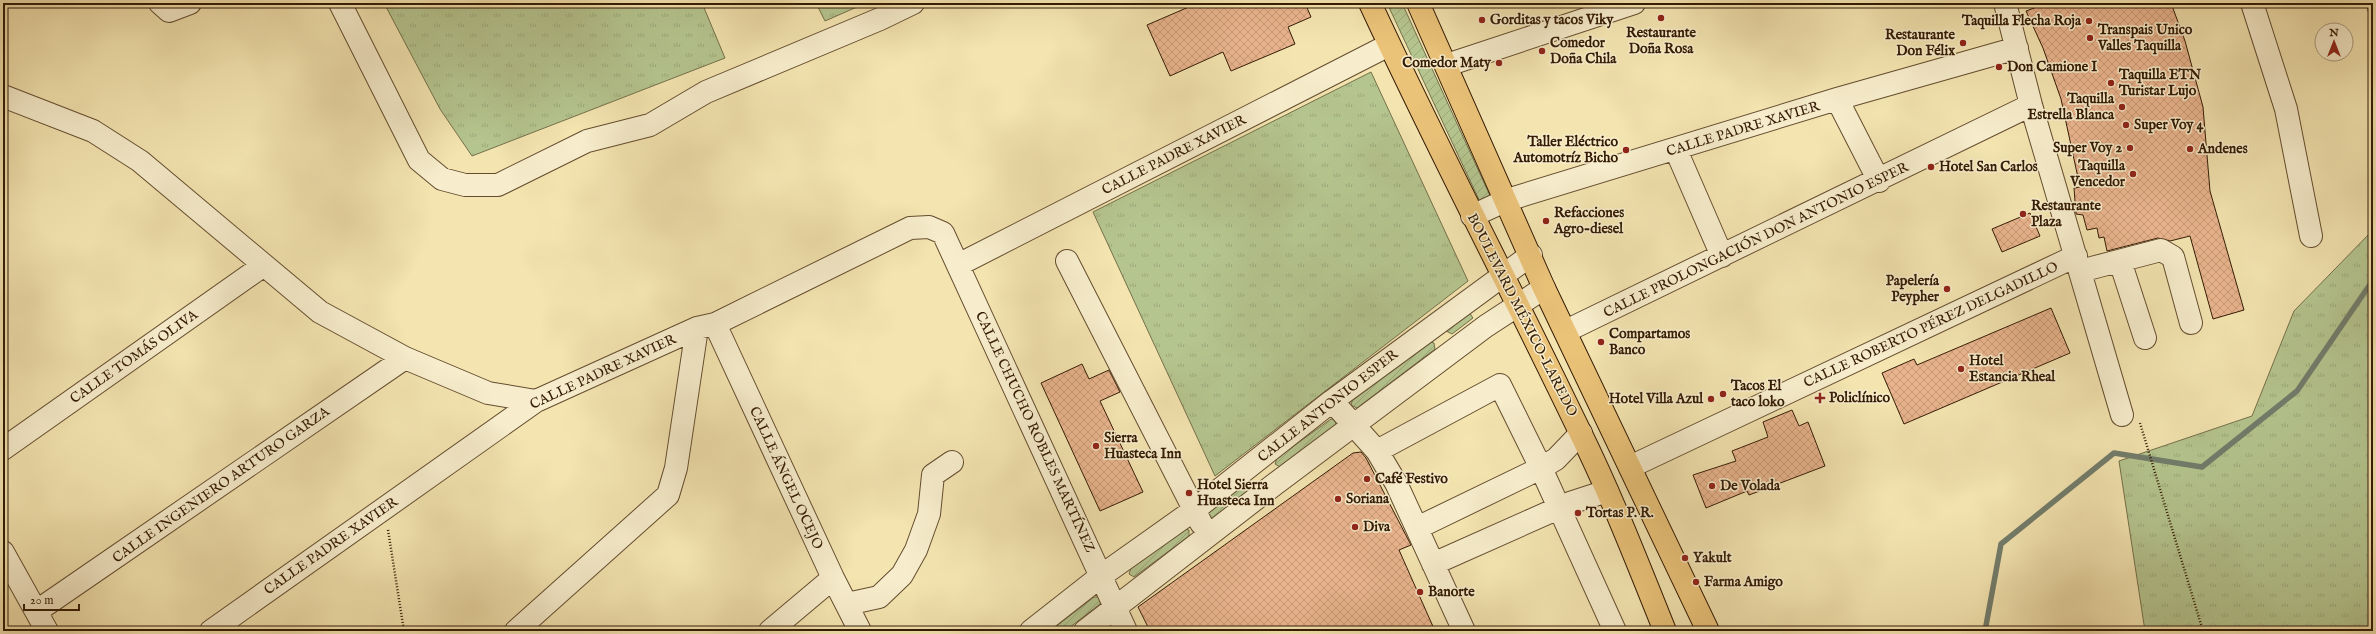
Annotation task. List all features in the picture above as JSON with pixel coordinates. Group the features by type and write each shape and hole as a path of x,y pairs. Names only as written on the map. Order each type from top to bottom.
{"main road":[{"name":"BOULEVARD MÉXICO-LAREDO","path":"1370,3 1472,216 1581,433 1607,491 1665,631"},
{"name":"BOULEVARD MÉXICO-LAREDO","path":"1418,3 1507,200 1544,288 1707,627"}],"street":[{"path":"160,3 170,11 190,3"},
{"path":"340,3 419,160 442,179 465,185 498,185 587,141 650,125 706,92 880,19 913,3"},
{"path":"1447,65 1634,3"},
{"name":"CALLE ROBERTO PÉREZ DELGADILLO","path":"1630,467 2078,264 2069,228 2031,105 2005,3"},
{"path":"2252,3 2286,109 2311,236"},
{"name":"CALLE PADRE XAVIER","path":"958,265 1390,45"},
{"name":"CALLE PADRE XAVIER","path":"1472,216 1507,200 1676,150 1837,99 2017,48"},
{"path":"3,96 93,131 140,161 320,312 405,358 488,393 536,401"},
{"path":"1837,99 1879,181"},
{"name":"CALLE PROLONGACIÓN DON ANTONIO ESPER","path":"1566,331 1879,181 2031,105"},
{"path":"1676,150 1722,256"},
{"name":"CALLE PADRE XAVIER","path":"211,631 536,401 706,326 910,228 929,227 944,233"},
{"name":"CALLE CHUCHO ROBLES MARTÍNEZ","path":"944,233 1126,631"},
{"path":"2122,415 2078,264 2120,261 2162,250 2173,257 2191,323"},
{"name":"CALLE ANTONIO ESPER","path":"1030,631 1101,576 1194,510 1332,401 1502,274 1531,255"},
{"path":"1067,261 1208,536"},
{"path":"2120,261 2145,338"},
{"name":"CALLE TOMÁS OLIVA","path":"3,449 264,265"},
{"name":"CALLE ANTONIO ESPER","path":"1085,631 1274,484 1354,426 1486,326 1544,288"},
{"path":"516,631 668,495 676,468 706,326"},
{"name":"CALLE ÁNGEL OCEJO","path":"706,326 860,631"},
{"name":"CALLE INGENIERO ARTURO GARZA","path":"37,611 405,358"},
{"path":"1377,451 1500,385 1541,468 1615,631"},
{"path":"1332,401 1377,451 1396,483 1464,631"},
{"path":"1416,528 1541,468 1556,459 1581,433"},
{"path":"1257,461 1274,484"},
{"path":"846,604 879,597 902,575 916,550 929,514 933,475 952,462"},
{"path":"1433,564 1559,508 1607,491"},
{"path":"3,552 47,631"},
{"path":"770,631 833,578"}],"path":[{"path":"2148,446 2203,631"},
{"path":"384,508 404,631"}],"green space":[{"path":"384,3 702,3 725,58 472,156 440,109"},
{"path":"816,3 866,3 825,21"},
{"path":"1387,3 1402,3 1491,198 1481,204"},
{"path":"2366,3 2373,3 2373,31"},
{"path":"1371,72 1468,281 1215,476 1093,212"},
{"path":"2373,230 2373,631 2145,631 2119,461 2252,416 2294,311"},
{"path":"1469,312 1473,318 1452,334 1446,331 1447,327"},
{"path":"1431,342 1434,343 1435,349 1357,408 1351,405 1353,398"},
{"path":"1331,419 1335,420 1336,426 1280,467 1275,464 1277,458"},
{"path":"1246,483 1252,488 1211,520 1207,512"},
{"path":"1185,529 1189,530 1189,536 1134,577 1129,574 1131,568"},
{"path":"1094,597 1098,597 1101,600 1100,604 1065,631 1050,631"}],"building":[{"path":"1198,3 1305,3 1311,17 1288,27 1295,44 1231,71 1223,52 1170,76 1147,25"},
{"path":"2035,3 2171,3 2185,41 2203,107 2210,191 2244,310 2213,319 2190,236 2170,241 2158,238 2107,251 2104,237 2099,238 2097,228 2087,230 2083,215 2076,214 2074,188 2080,187 2061,99 2043,48 2026,11 2037,7"},
{"path":"2030,213 2040,236 2002,252 1992,229"},
{"name":"Hotel Estancia Rheal","path":"2051,308 2070,353 1904,424 1882,373 1914,359 1917,365"},
{"name":"Sierra Huasteca Inn","path":"1082,364 1089,379 1109,370 1120,392 1100,401 1143,492 1100,511 1041,383"},
{"path":"1792,410 1799,426 1808,422 1825,466 1749,495 1747,491 1706,508 1693,475 1736,461 1732,451 1768,437 1763,422"},
{"name":"Soriana","path":"1361,452 1366,458 1411,545 1399,550 1435,631 1150,631 1138,607 1353,453"}],"waterway":[{"path":"1985,631 2001,544 2114,453 2202,467 2297,391 2373,280"}],"place":[{"name":"Restaurante Doña Rosa","path":"1661,18"},
{"name":"Gorditas y tacos Viky","path":"1482,20"},
{"name":"Taquilla Flecha Roja","path":"2089,21"},
{"name":"Transpais Unico Valles Taquilla","path":"2090,38"},
{"name":"Restaurante Don Félix","path":"1963,43"},
{"name":"Comedor Doña Chila","path":"1542,51"},
{"name":"Comedor Maty","path":"1499,63"},
{"name":"Don Camione I","path":"1999,67"},
{"name":"Taquilla ETN Turistar Lujo","path":"2111,83"},
{"name":"Taquilla Estrella Blanca","path":"2122,107"},
{"name":"Super Voy 4","path":"2126,125"},
{"name":"Super Voy 2","path":"2130,148"},
{"name":"Andenes","path":"2190,149"},
{"name":"Taller Eléctrico Automotríz Bicho","path":"1626,150"},
{"name":"Hotel San Carlos","path":"1931,167"},
{"name":"Taquilla Vencedor","path":"2133,174"},
{"name":"Restaurante Plaza","path":"2023,214"},
{"name":"Refacciones Agro-diesel","path":"1546,221"},
{"name":"Papelería Peypher","path":"1947,289"},
{"name":"Compartamos Banco","path":"1601,342"},
{"name":"Hotel Estancia Rheal","path":"1961,369"},
{"name":"Tacos El taco loko","path":"1723,394"},
{"name":"Policlínico","path":"1820,398"},
{"name":"Hotel Villa Azul","path":"1711,399"},
{"name":"Sierra Huasteca Inn","path":"1096,446"},
{"name":"Café Festivo","path":"1367,479"},
{"name":"De Volada","path":"1712,486"},
{"name":"Hotel Sierra Huasteca Inn","path":"1189,493"},
{"name":"Soriana","path":"1338,499"},
{"name":"Tortas P. R.","path":"1578,513"},
{"name":"Diva","path":"1355,527"},
{"name":"Yakult","path":"1685,558"},
{"name":"Farma Amigo","path":"1696,582"},
{"name":"Banorte","path":"1420,592"}]}
